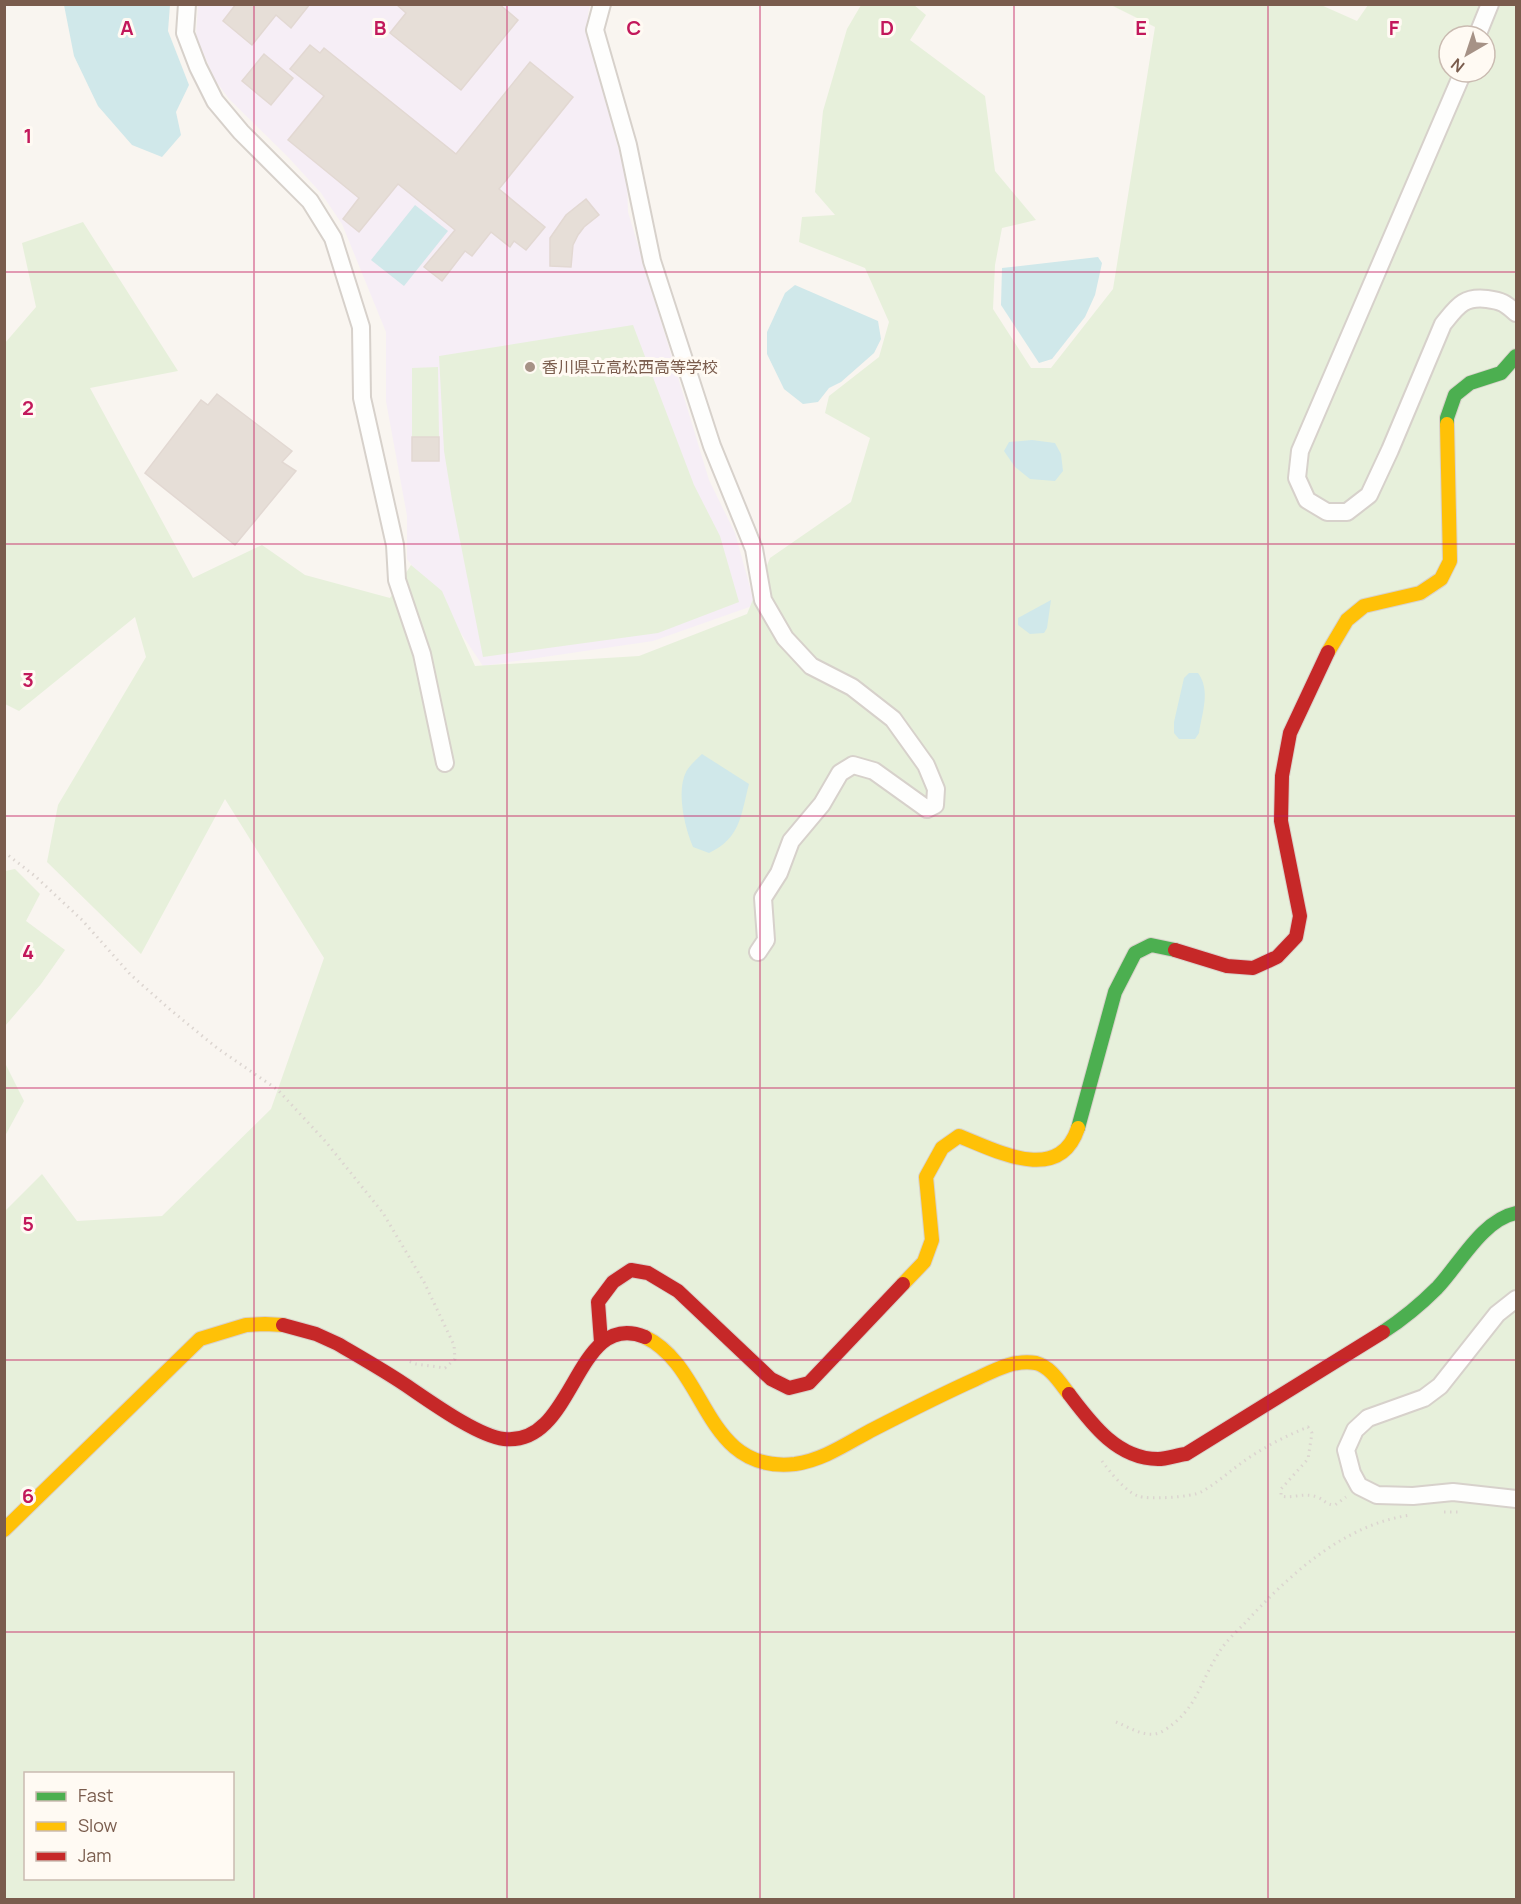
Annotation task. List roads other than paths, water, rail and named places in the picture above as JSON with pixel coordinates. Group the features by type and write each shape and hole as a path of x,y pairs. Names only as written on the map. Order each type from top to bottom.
{"street":[{"path":"188,4 185,33 198,67 215,101 241,132 310,201 333,238 362,327 363,398 395,545 397,580 422,654 445,763"},
{"path":"602,4 595,30 628,145 652,261 712,446 754,549 764,600 785,638 811,666 852,687 893,719 926,765 936,789 935,805 927,809 874,771 853,765 840,773 822,804 791,841 779,873 763,897 766,940 758,952"},
{"path":"1482,24 1490,4"},
{"path":"1458,84 1300,451 1297,478 1307,500 1327,513 1347,512 1368,495 1390,450 1443,324 1457,307 1473,297 1503,301 1516,313"},
{"path":"601,1342 598,1302 613,1282 631,1270 648,1273 678,1291 771,1379 789,1388 809,1383 924,1262 932,1240 926,1177 942,1148 959,1136 1016,1158 1040,1161 1062,1153 1075,1138 1115,992 1135,953 1151,945 1187,953 1227,966 1253,968 1277,957 1296,936 1300,916 1281,821 1282,776 1290,733 1325,658 1347,621 1364,606 1420,593 1441,579 1450,561 1447,417 1455,395 1470,383 1501,373 1516,356"},
{"path":"4,1530 200,1339 224,1329 251,1324 278,1324 325,1338 450,1414 474,1427 505,1439 523,1438 543,1427 557,1410 582,1368 601,1342 615,1333 626,1331 645,1335 663,1349 681,1370 719,1432 734,1446 752,1458 771,1463 795,1465 822,1458 959,1386 1016,1361 1038,1363 1054,1374 1088,1420 1111,1443 1132,1454 1156,1459 1186,1454 1406,1318 1438,1287 1495,1222 1516,1213"},
{"path":"1516,1299 1497,1314 1440,1386 1424,1398 1368,1418 1355,1430 1346,1450 1352,1473 1359,1486 1377,1496 1413,1496 1453,1492 1516,1499"}],"water":[{"path":"64,5 170,5 168,31 189,85 176,112 181,135 162,157 132,145 98,106 74,56"},
{"path":"415,205 448,231 404,286 371,260"},
{"path":"1098,257 1102,263 1095,295 1085,317 1052,359 1039,363 1001,305 1002,268"},
{"path":"795,285 878,321 881,339 874,353 841,382 829,388 818,402 803,404 784,389 767,354 767,332 785,293"},
{"path":"1032,440 1055,443 1061,454 1063,471 1055,481 1030,479 1015,467 1004,451 1009,442"},
{"path":"1051,600 1047,628 1044,633 1030,634 1018,625 1018,618"},
{"path":"1189,673 1198,673 1202,680 1205,694 1203,710 1199,733 1195,739 1179,739 1174,733 1174,722 1184,678"},
{"path":"702,754 749,784 734,832 720,847 709,853 693,847 687,830 682,800 683,780 686,772"}],"place":[{"name":"香川県立高松西高等学校","path":"530,367"}]}
